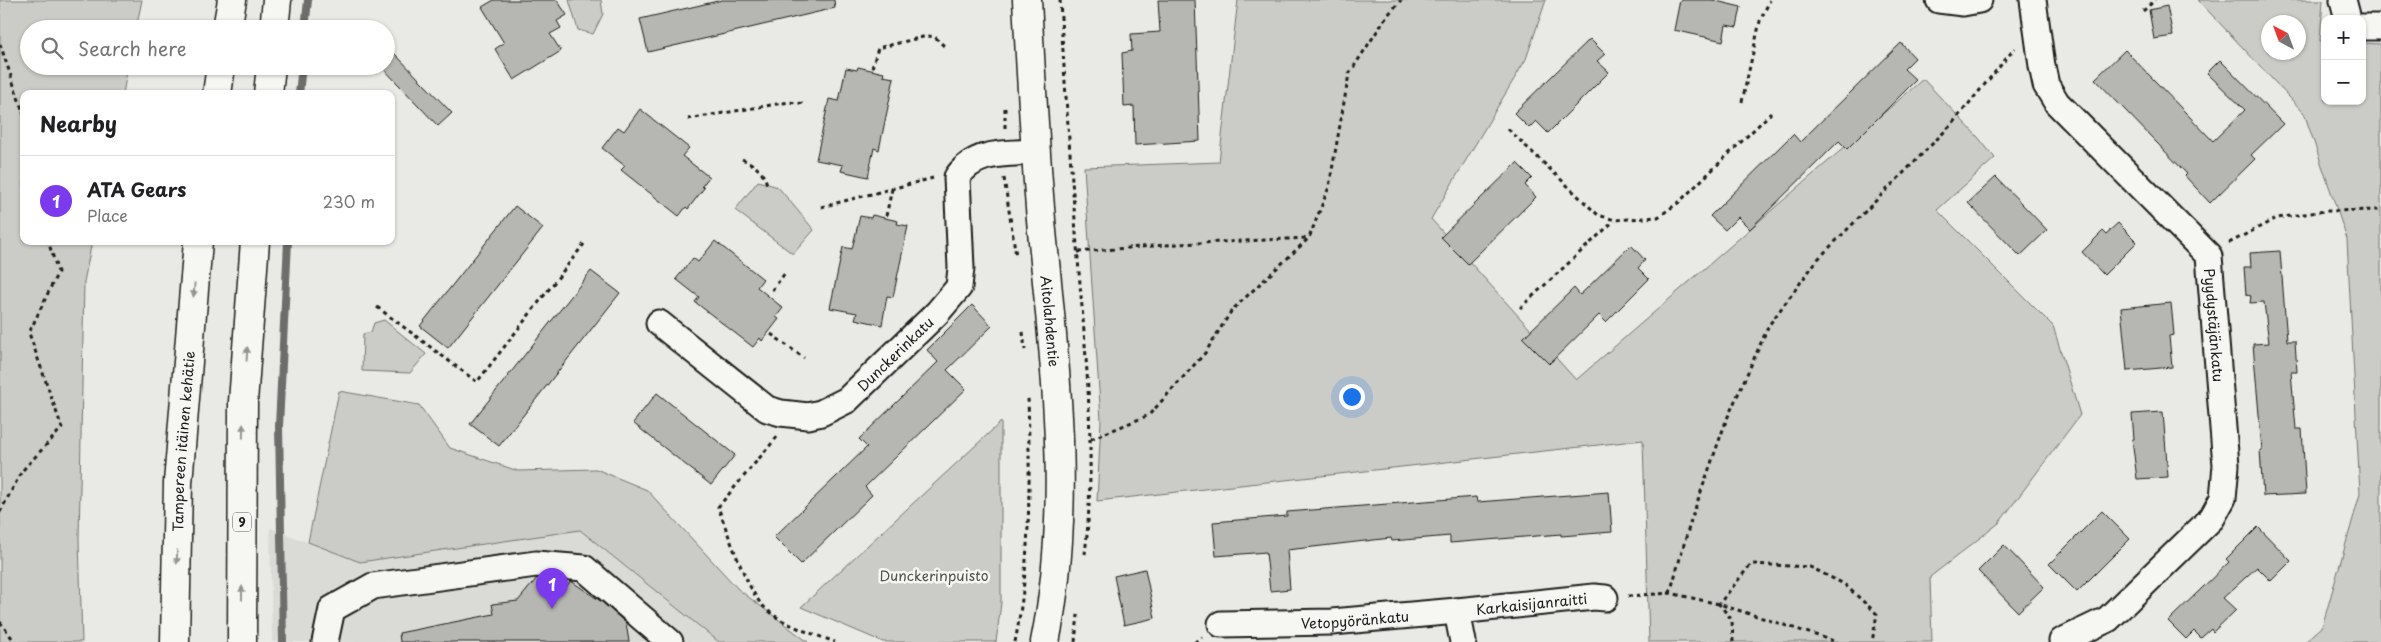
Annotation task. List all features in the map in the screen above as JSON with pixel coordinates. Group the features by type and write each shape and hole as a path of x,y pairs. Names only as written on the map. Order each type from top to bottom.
{"main road":[{"path":"229,20 232,0"},
{"path":"275,20 277,0"},
{"name":"Aitolahdentie","path":"1027,0 1035,152 1058,400 1061,459 1053,606 1046,642"},
{"path":"218,90 220,75"},
{"path":"268,90 269,75"},
{"name":"Tampereen itäinen kehätie","path":"176,642 178,484 183,403 198,245"},
{"name":"9","path":"242,642 243,402 255,245"}],"street":[{"path":"1939,0 1963,3 1980,0"},
{"path":"2343,0 2346,15"},
{"name":"Pyydystäjänkatu","path":"2035,11 2046,85 2057,103 2209,256 2226,465 2223,498 2212,518 2108,619 2062,641"},
{"path":"2366,27 2381,27"},
{"path":"962,170 982,157 1035,152"},
{"name":"Dunckerinkatu","path":"659,323 767,409 808,416 821,413 847,400 937,312 959,287 961,268 958,177 962,170"},
{"path":"325,642 332,609 373,586 536,564 584,568 670,642"},
{"name":"Karkaisijanraitti","path":"1457,611 1594,597 1605,598"},
{"path":"1457,611 1463,642"},
{"name":"Vetopyöränkatu","path":"1221,624 1332,622 1457,611"}],"path":[{"path":"1091,439 1149,415 1205,353 1232,310 1309,238 1329,187 1349,74 1387,16 1402,0"},
{"path":"1742,102 1760,21 1770,0"},
{"path":"2143,11 2155,0"},
{"path":"1670,592 1691,520 1726,421 1769,325 1818,259 1950,124 2035,11"},
{"path":"872,68 878,48 927,36 935,37 946,48"},
{"path":"0,44 20,103"},
{"path":"688,119 789,102 806,104"},
{"path":"1004,105 1003,154 1005,189 1018,265"},
{"path":"1508,129 1598,215 1615,220 1658,217 1678,203 1771,113"},
{"path":"742,160 754,164 763,173 767,184"},
{"path":"821,207 962,170"},
{"path":"886,216 892,189"},
{"path":"2209,256 2236,239 2277,218 2325,211 2381,210"},
{"path":"1520,308 1615,220"},
{"path":"1078,252 1178,244 1309,238"},
{"path":"377,307 477,382 584,244"},
{"path":"0,512 22,471 62,428 29,333 58,272 49,245"},
{"path":"772,290 786,272"},
{"path":"1023,324 1025,354"},
{"path":"771,334 804,358"},
{"path":"1015,642 1019,620 1027,532 1030,468 1028,394"},
{"path":"796,415 718,507 748,581 762,605 784,622 835,642"},
{"path":"0,500 2,506"},
{"path":"1719,604 1750,564 1810,567 1844,584 1878,614 1872,642"},
{"path":"1605,598 1670,592 1719,604 1837,642"},
{"path":"1719,604 1732,620 1733,642"},
{"path":"0,622 15,642"}],"shaded area":[{"path":"270,528 360,562 580,530 719,642 272,642"}],"green space":[{"path":"0,0 142,0 138,20 20,20 20,75 126,75 124,90 20,90 20,245 91,245 84,282 79,539 82,642 0,642"},
{"path":"569,0 601,0 603,14 593,34 578,30"},
{"path":"1238,0 1546,0 1526,59 1431,219 1576,380 1923,79 1977,136 1995,158 1937,210 2053,326 2080,415 1999,523 1930,577 1932,642 1649,642 1643,440 1097,501 1101,420 1084,167 1219,162"},
{"path":"2198,0 2323,0 2320,41 2321,105 2366,105 2366,43 2381,44 2381,642 2305,642 2322,627 2360,494 2347,239 2304,113"},
{"path":"758,181 778,187 814,230 793,254 735,210"},
{"path":"384,320 426,354 410,373 362,371 363,334 371,332 374,323"},
{"path":"339,391 419,405 450,448 518,471 596,469 647,490 738,589 808,642 719,642 580,530 360,562 308,542"},
{"name":"Dunckerinpuisto","path":"1001,422 1001,603 996,642 883,642 801,607"}],"building":[{"path":"494,0 557,0 567,15 557,21 561,28 550,34 561,51 514,80 495,49 504,43 482,7"},
{"path":"722,0 834,0 835,8 648,52 640,19"},
{"path":"1158,0 1195,0 1200,141 1135,145 1134,106 1124,107 1122,53 1132,51 1131,34 1160,32"},
{"path":"1680,0 1712,0 1741,7 1737,27 1726,25 1723,41 1674,30"},
{"path":"2167,6 2173,36 2154,39 2149,10"},
{"path":"1590,39 1605,54 1597,61 1609,72 1548,133 1536,121 1529,128 1514,113"},
{"path":"1901,43 1915,58 1904,69 1916,80 1847,149 1839,141 1750,229 1738,217 1725,230 1710,216 1793,134 1800,142"},
{"path":"2125,50 2213,141 2245,110 2207,73 2220,60 2283,124 2251,155 2255,159 2210,203 2185,176 2187,174 2095,79"},
{"path":"395,54 452,113 438,126 390,75 395,75"},
{"path":"858,67 884,73 883,76 894,78 879,150 874,148 868,177 841,171 843,165 816,160 829,99 839,101 846,68 857,70"},
{"path":"640,109 689,148 682,156 709,177 702,186 704,188 688,209 686,207 679,216 621,170 625,166 602,148 618,127 624,131"},
{"path":"1517,163 1532,178 1525,185 1536,197 1468,264 1441,237"},
{"path":"1996,177 2047,230 2020,256 1968,203"},
{"path":"515,206 543,228 448,348 420,326"},
{"path":"872,215 898,221 897,224 908,226 893,297 887,296 882,325 855,319 857,313 830,308 843,247 852,249 860,216 871,218"},
{"path":"2118,223 2137,242 2104,275 2082,252 2103,231 2106,234"},
{"path":"715,241 763,279 757,287 783,308 776,317 779,319 762,341 760,338 753,347 695,302 699,297 676,279 693,258 698,262"},
{"path":"1631,245 1645,260 1638,268 1649,279 1606,322 1599,315 1549,364 1523,338 1574,288 1580,295"},
{"path":"2280,251 2287,341 2295,341 2297,372 2291,372 2296,429 2302,429 2306,494 2263,496 2260,450 2262,450 2253,344 2269,343 2264,302 2250,303 2251,296 2246,295 2244,267 2251,267 2250,253"},
{"path":"591,271 620,293 499,446 470,424"},
{"path":"2171,303 2174,335 2169,336 2172,367 2127,371 2121,308"},
{"path":"972,305 992,326 947,370 966,389 865,487 872,495 801,564 774,537 867,447 859,439 938,362 927,350"},
{"path":"657,393 735,455 711,485 633,423"},
{"path":"2163,412 2168,477 2137,479 2132,439 2134,439 2132,414"},
{"path":"1609,492 1612,532 1450,543 1450,536 1392,541 1391,538 1287,550 1290,589 1270,591 1266,552 1216,556 1213,522 1287,516 1287,512 1476,497 1477,502"},
{"path":"2102,511 2130,539 2077,592 2049,564"},
{"path":"2258,527 2291,561 2271,581 2257,567 2223,598 2236,610 2213,632 2211,629 2201,638 2194,631 2186,639 2168,621 2229,562 2226,559"},
{"path":"2004,545 2044,587 2018,612 1978,571"},
{"path":"1145,569 1155,618 1124,625 1114,576"},
{"path":"537,578 560,594 571,581 602,602 626,623 629,642 400,642 399,633 494,614 492,604 518,601"}],"waterway":[{"path":"306,20 308,0"},
{"path":"299,90 301,75"},
{"path":"283,642 279,426 288,245"}],"place":[{"name":"ATA Gears","path":"552,609"}]}
